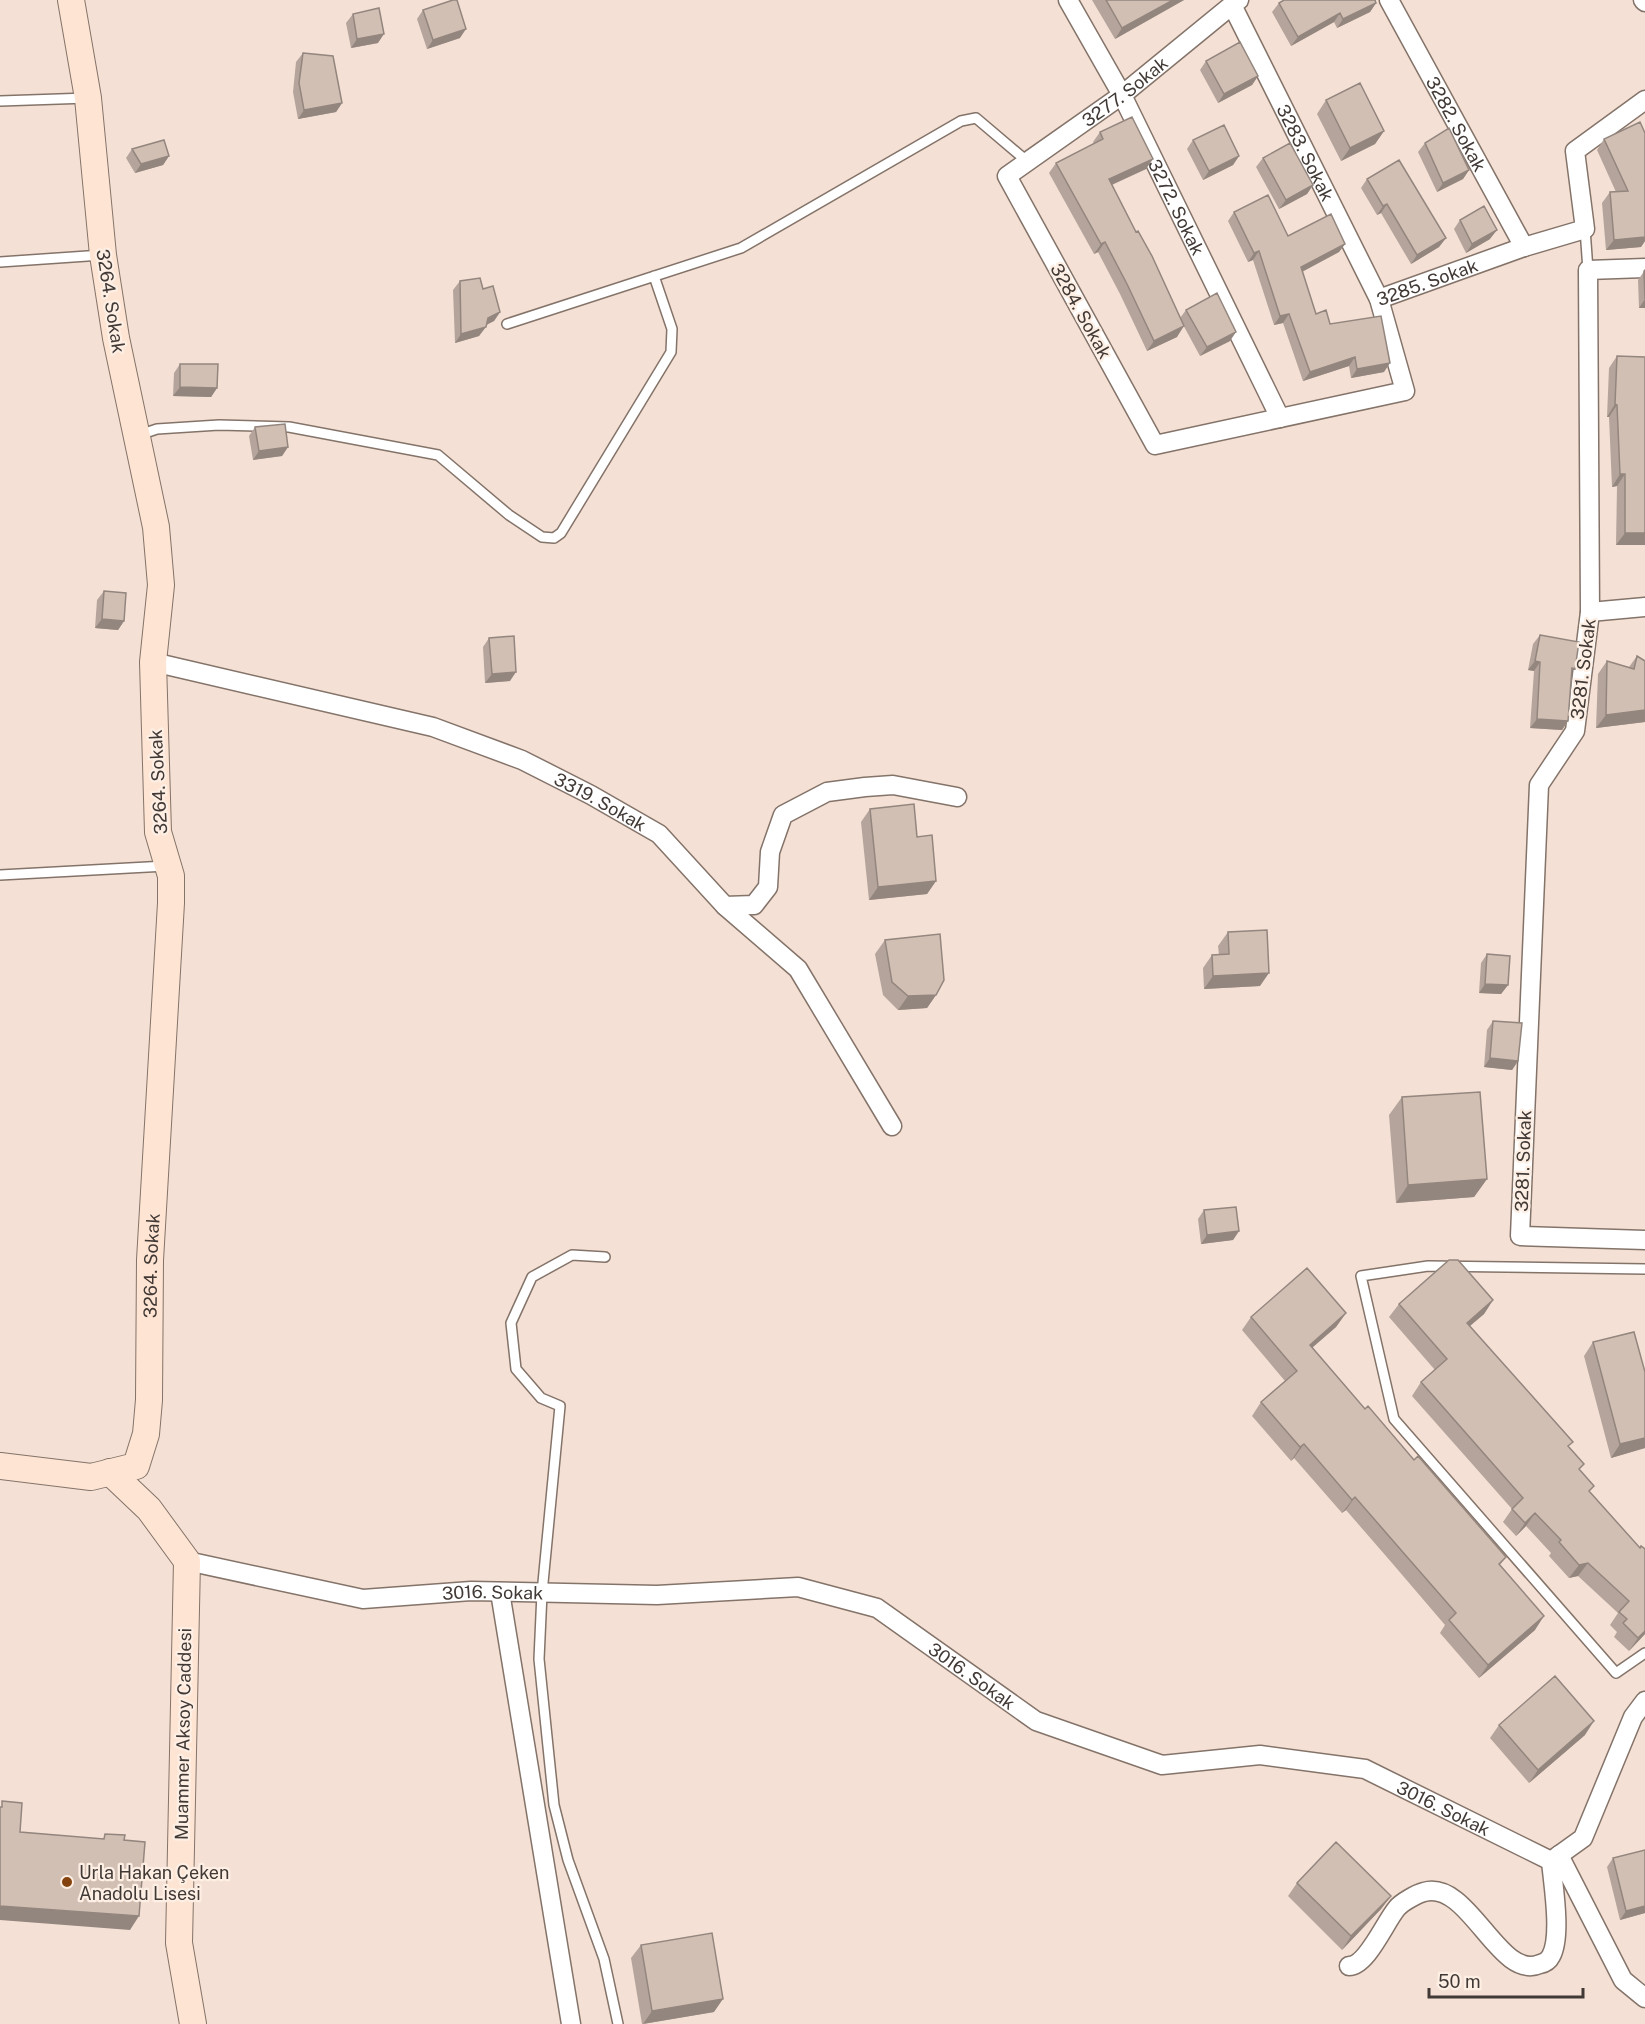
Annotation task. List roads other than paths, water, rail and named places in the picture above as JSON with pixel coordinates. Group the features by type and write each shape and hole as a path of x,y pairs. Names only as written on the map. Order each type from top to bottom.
{"street":[{"name":"3264. Sokak","path":"0,1466 91,1477 136,1466 146,1434 151,1330 150,1260 171,903 171,876 158,832 153,662 161,585 156,527 116,338 103,255 88,98 71,0"},
{"name":"3272. Sokak","path":"1068,0 1122,95 1280,418"},
{"name":"3282. Sokak","path":"1389,0 1524,248"},
{"name":"3277. Sokak","path":"1007,177 1122,95 1236,2"},
{"name":"3283. Sokak","path":"1236,2 1379,299"},
{"path":"1585,229 1575,151 1645,100"},
{"name":"3284. Sokak","path":"1007,177 1155,446"},
{"name":"3285. Sokak","path":"1155,446 1405,391 1379,299 1585,229"},
{"path":"1588,270 1645,268"},
{"name":"3281. Sokak","path":"1588,270 1590,612 1575,730 1539,785 1520,1236 1645,1240"},
{"path":"1590,612 1645,608"},
{"name":"3319. Sokak","path":"153,662 433,727 522,760 591,795 659,834 725,906 798,969 892,1126"},
{"path":"725,906 754,905 768,887 771,852 783,815 827,792 893,785 957,797"},
{"path":"110,1472 149,1509 187,1562"},
{"name":"3016. Sokak","path":"187,1562 363,1599 471,1591 657,1595 798,1587 877,1608 1036,1721 1162,1765 1260,1755 1365,1770 1555,1858"},
{"name":"Muammer Aksoy Caddesi","path":"187,1562 179,1942 193,2024"},
{"path":"501,1592 571,2024"},
{"path":"1555,1858 1583,1838 1633,1717 1645,1701"},
{"path":"1349,1966 1360,1963 1398,1907 1424,1892 1448,1895 1478,1922 1497,1946 1513,1961 1536,1966 1546,1962 1551,1957 1554,1946 1555,1858"},
{"path":"1555,1858 1623,1980 1645,1998"}],"lane":[{"path":"0,101 88,98"},
{"path":"507,324 741,248 961,120 976,118 1028,162"},
{"path":"1585,229 1588,270"},
{"path":"0,262 103,255"},
{"path":"137,436 157,429 219,425 289,427 438,455 509,515 542,537 554,538 561,533 671,352 672,329 654,276"},
{"path":"0,874 168,866"},
{"path":"605,1257 572,1255 532,1277 511,1323 516,1369 541,1398 560,1406 542,1593 539,1659 554,1805 568,1860 604,1959 618,2024"},
{"path":"1645,1269 1428,1266 1361,1276 1394,1419 1616,1673 1645,1653"}],"place":[{"name":"Urla Hakan Çeken Anadolu Lisesi","path":"67,1882"}]}
